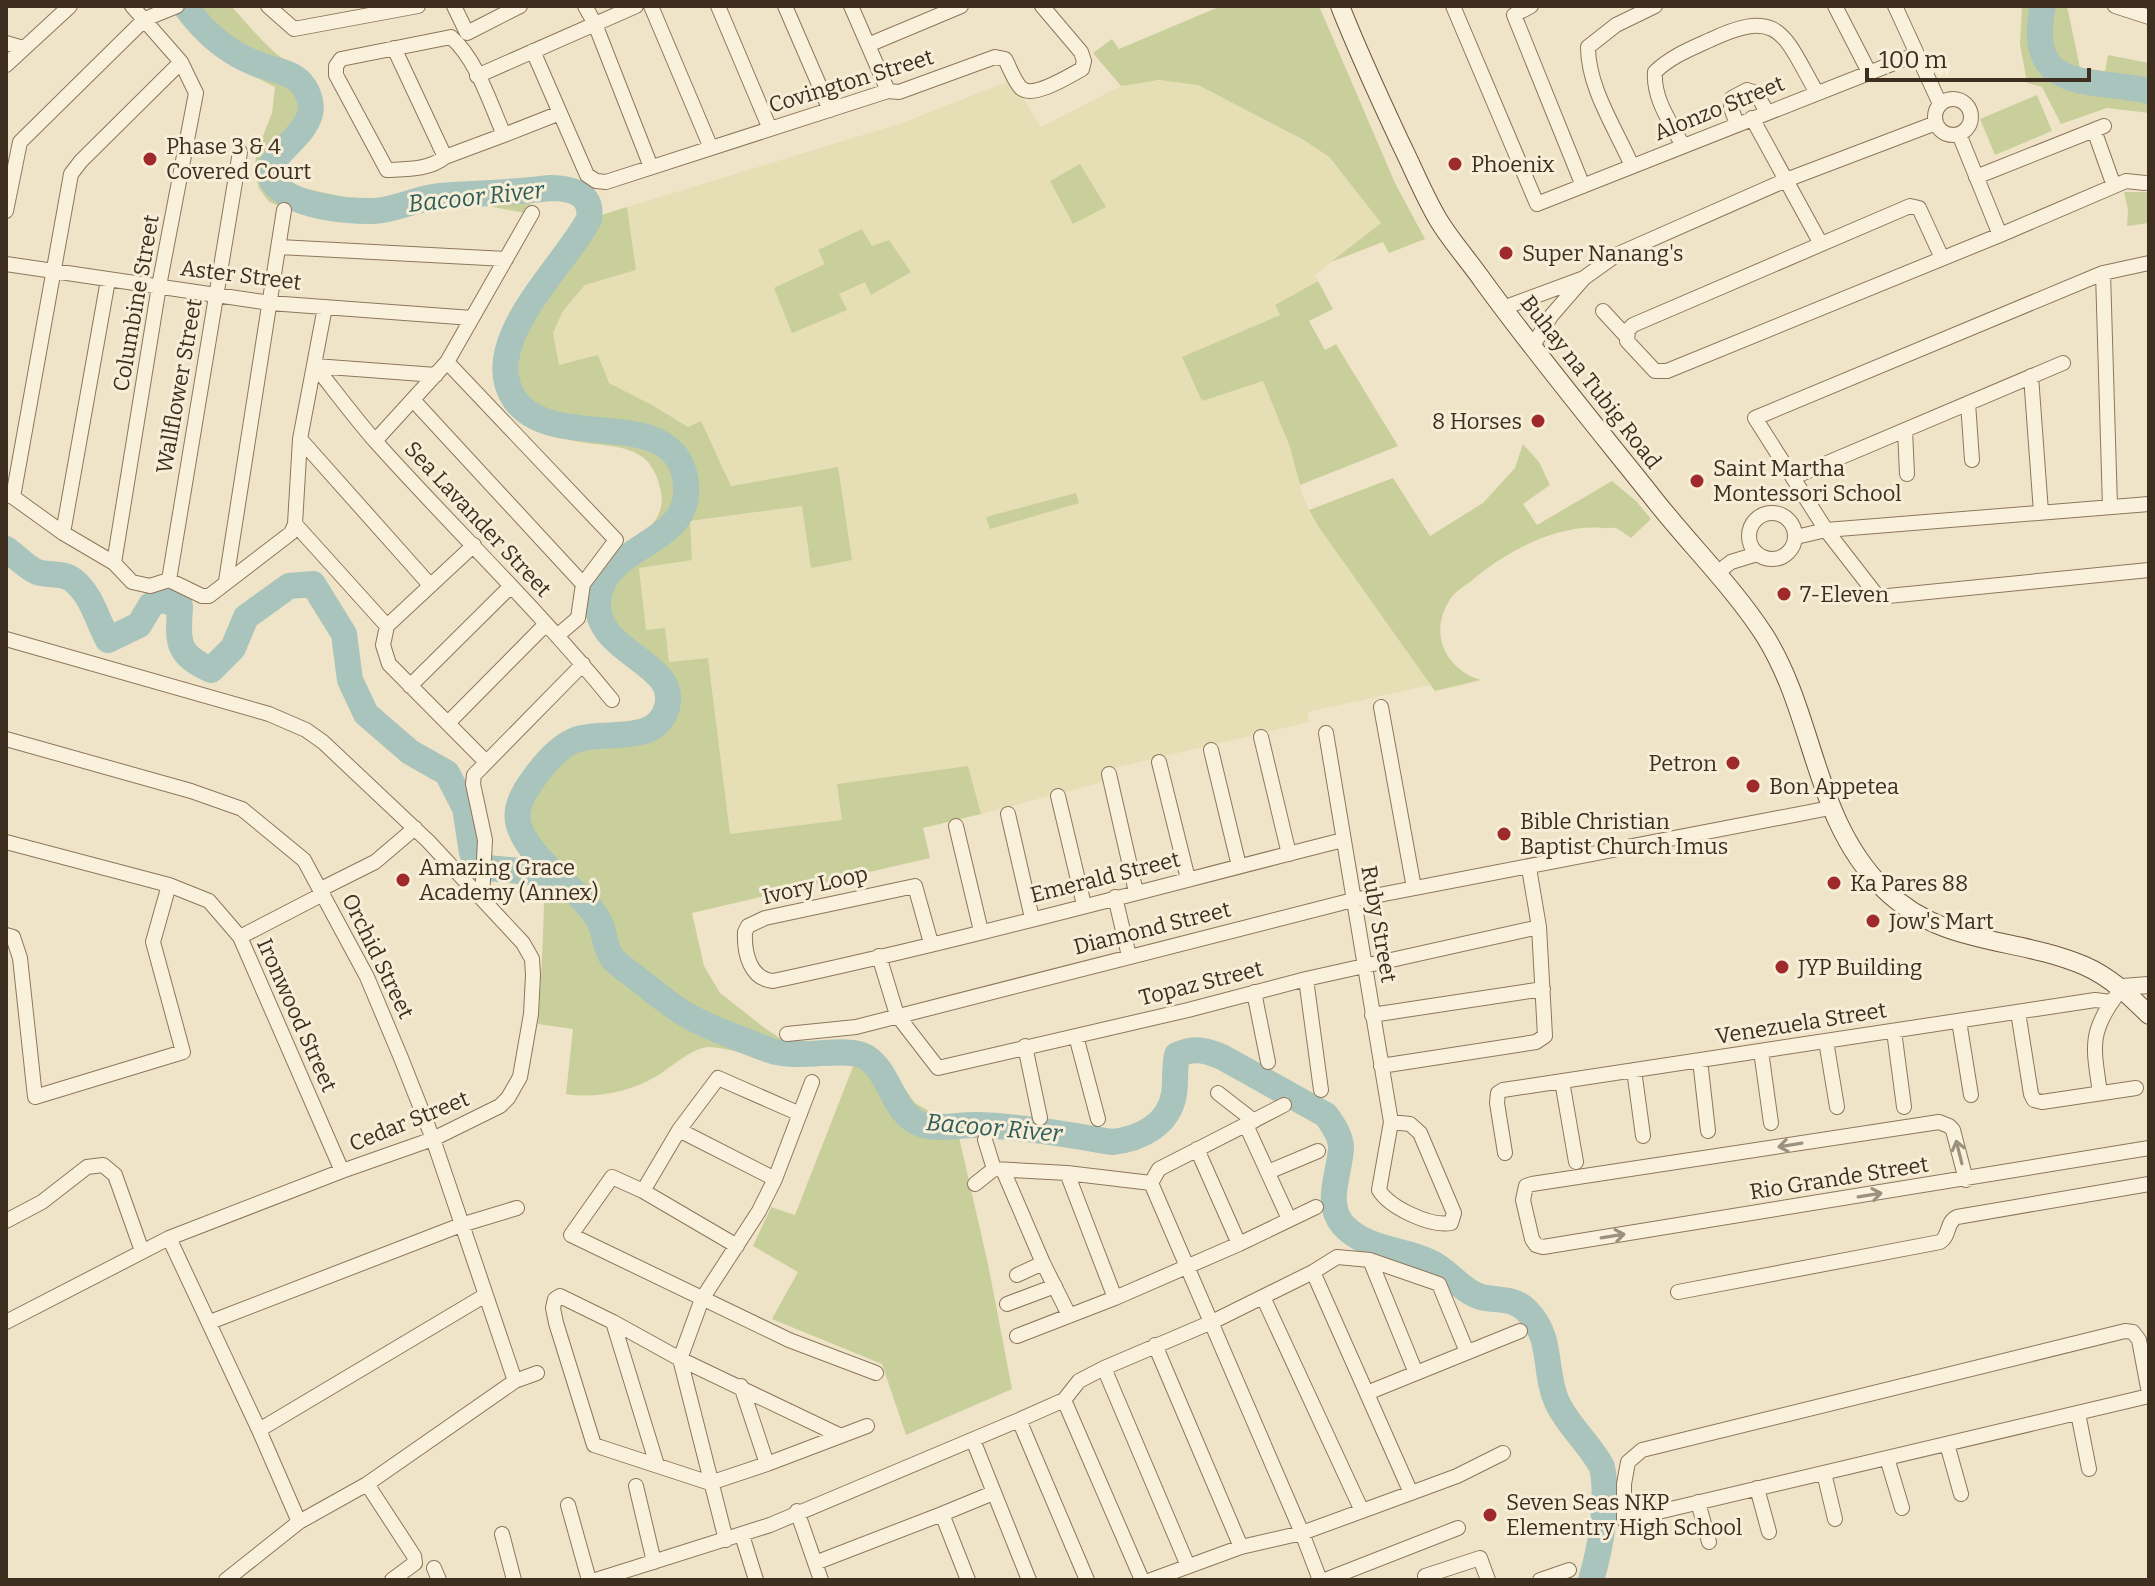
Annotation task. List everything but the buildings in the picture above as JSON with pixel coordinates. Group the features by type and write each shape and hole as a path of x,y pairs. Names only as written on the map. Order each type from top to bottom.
{"main road":[{"name":"Buhay na Tubig Road","path":"1340,6 1362,60 1440,222 1532,347 1666,516 1717,573 1765,637 1791,691 1830,808 1843,837 1864,868 1887,892 1915,914 1968,937 2086,966 2116,995 2149,1015"}],"street":[{"path":"6,65 70,6"},
{"name":"Columbine Street","path":"114,563 159,286 196,105 193,83 181,62 132,6"},
{"path":"268,6 294,29 418,6"},
{"path":"454,6 467,33 520,6"},
{"path":"585,6 595,24 651,167"},
{"path":"477,76 636,6"},
{"path":"651,6 711,148"},
{"path":"718,6 770,129"},
{"path":"785,6 830,110"},
{"path":"851,6 888,91"},
{"path":"868,45 961,6"},
{"name":"Covington Street","path":"560,113 587,175 596,181 606,182 888,91 899,92 1000,56 1005,59 1021,87 1028,92 1037,91 1082,69 1084,61 1081,52 1042,6"},
{"name":"Alonzo Street","path":"1453,6 1537,204 1917,54"},
{"path":"1531,6 1514,15 1583,186"},
{"path":"1632,166 1594,81 1588,64 1588,47 1616,25 1655,6"},
{"path":"1835,6 1869,72"},
{"path":"1895,6 1940,104"},
{"path":"2115,6 2149,17"},
{"path":"6,211 20,142 145,19 176,7"},
{"path":"1683,146 1657,96 1655,72 1674,58 1741,26 1763,24 1777,31 1787,42 1817,93"},
{"path":"504,135 477,76 459,44 451,37 341,59 336,66 336,75 387,170 417,168 438,163 445,157 504,135 560,113 533,51"},
{"path":"6,43 23,48"},
{"path":"394,48 445,157"},
{"path":"181,62 71,174 10,496 63,533 114,563 132,582 150,586 169,580 202,596 215,593 226,581 285,539 295,524 300,439 325,307"},
{"path":"1737,124 1730,103 1732,98 1747,90 1756,93 1767,112"},
{"path":"1953,99 1966,105 1971,118 1969,125 1959,134 1948,134 1936,123 1935,113 1940,104 1953,99"},
{"path":"1752,118 1821,244"},
{"path":"1532,347 1551,316 1584,278 1616,255 1786,180 1936,123"},
{"path":"1976,177 2099,128 2114,186"},
{"path":"1959,134 2000,235"},
{"name":"Wallflower Street","path":"169,580 240,152"},
{"path":"1603,311 1653,370 1662,372 2126,181 2145,183"},
{"path":"1627,337 1633,325 1913,205 1919,208 1942,258"},
{"path":"226,581 284,210"},
{"path":"375,441 447,362 532,213"},
{"path":"279,247 506,259"},
{"path":"2149,263 2103,273 1755,418 1826,530 1878,597 2149,570"},
{"name":"Aster Street","path":"6,264 270,303 472,318"},
{"path":"2103,273 2110,507"},
{"path":"1503,308 1584,278"},
{"path":"63,533 108,280"},
{"path":"1534,295 1551,316"},
{"path":"447,362 616,540 583,584 579,614 557,636"},
{"path":"1794,477 2063,363"},
{"path":"315,366 436,375"},
{"name":"Sea Lavander Street","path":"315,366 375,441 583,664 612,700"},
{"path":"2031,376 2041,512"},
{"path":"414,401 583,584"},
{"path":"1968,403 1972,460"},
{"path":"1905,430 1907,474"},
{"path":"300,439 430,585"},
{"path":"1796,537 1826,530 2149,504"},
{"path":"1717,573 1731,562 1757,554 1773,560 1793,548 1796,537 1786,517 1763,515 1752,525 1749,541 1757,554"},
{"path":"295,524 387,626"},
{"path":"474,545 387,626 385,655 389,664 486,762"},
{"path":"410,686 510,587"},
{"path":"448,723 546,624"},
{"name":"Cedar Street","path":"6,640 269,714 306,730 323,742 415,828 523,943 532,959 531,1014 520,1077 500,1106 433,1139 169,1238 6,1322"},
{"path":"482,899 484,830 473,784 474,775 583,664"},
{"path":"1381,707 1414,888"},
{"name":"Ruby Street","path":"1326,733 1391,1122"},
{"path":"1261,737 1289,854"},
{"name":"Orchid Street","path":"6,739 191,791 242,809 304,860 367,977 433,1139 515,1381"},
{"path":"1211,750 1239,866"},
{"path":"1159,762 1188,879"},
{"path":"1109,774 1136,892"},
{"path":"1058,796 1084,905"},
{"name":"Diamond Street","path":"787,1034 856,1027 1353,900 1830,808"},
{"path":"1008,814 1032,918"},
{"path":"956,826 981,931"},
{"path":"240,937 375,862 415,828"},
{"name":"Emerald Street","path":"879,956 1343,840"},
{"name":"Ironwood Street","path":"6,842 169,885 209,901 240,937 342,1171"},
{"path":"1381,1066 1542,1040 1545,1032 1539,927 1529,868"},
{"path":"6,935 13,937 20,958 35,1097 183,1052 153,942 169,885"},
{"name":"Ivory Loop","path":"879,956 773,981 765,980 753,972 745,932 748,926 765,918 915,886 931,943"},
{"path":"1115,897 1129,956"},
{"name":"Topaz Street","path":"897,1015 938,1068 1306,979 1539,927"},
{"path":"879,956 897,1015"},
{"path":"1306,979 1321,1090"},
{"path":"2100,1093 2094,1036 2116,995 2149,985"},
{"path":"1372,1015 1543,989"},
{"path":"1254,992 1268,1062"},
{"name":"Venezuela Street","path":"1505,1153 1498,1093 2116,995"},
{"path":"2018,1012 2034,1100 2042,1102 2136,1088"},
{"path":"1959,1021 1971,1095"},
{"path":"1894,1031 1904,1107"},
{"path":"1076,1036 1098,1119"},
{"path":"1826,1041 1837,1107"},
{"path":"1025,1046 1040,1118"},
{"path":"1761,1051 1771,1123"},
{"path":"1700,1060 1708,1131"},
{"path":"1634,1070 1643,1136"},
{"path":"643,1191 679,1130 720,1077 800,1114"},
{"path":"1562,1081 1576,1162"},
{"path":"726,1540 680,1359 702,1299 759,1211 775,1179 812,1082"},
{"path":"1218,1093 1250,1123 1289,1219"},
{"path":"1151,1183 1159,1169 1284,1105"},
{"path":"1391,1122 1410,1124 1420,1133 1454,1213 1451,1223 1436,1224 1395,1206 1379,1190 1391,1122"},
{"name":"Rio Grande Street","path":"1966,1180 1953,1130 1939,1122 1526,1186 1523,1200 1532,1239 1536,1245 1543,1247 1966,1180 2149,1148"},
{"path":"679,1130 775,1179"},
{"path":"985,1140 1069,1315"},
{"path":"1197,1149 1239,1244"},
{"path":"1268,1172 1318,1151"},
{"path":"6,1221 42,1202 87,1167 103,1165 115,1175 142,1251"},
{"path":"975,1184 998,1169 1151,1183"},
{"path":"1067,1173 1115,1298"},
{"path":"737,1246 643,1191 612,1177 571,1235 789,1340 876,1373"},
{"path":"1151,1183 1322,1580 1458,1528"},
{"path":"1678,1292 1940,1242 1947,1236 1950,1222 1957,1217 2149,1184"},
{"path":"1017,1336 1187,1267 1316,1207"},
{"path":"210,1322 461,1225 517,1208"},
{"path":"169,1238 299,1522"},
{"path":"596,1580 742,1535 1019,1420 1064,1400 1079,1381 1104,1368 1212,1322 1337,1257 1370,1260 1439,1284 1467,1352"},
{"path":"1370,1260 1416,1373"},
{"path":"1017,1275 1043,1263"},
{"path":"1313,1272 1411,1493"},
{"path":"1007,1304 1055,1286"},
{"path":"259,1430 484,1296"},
{"path":"839,1435 680,1359 560,1296 553,1301 556,1323 594,1445 710,1483 867,1426"},
{"path":"1263,1297 1362,1511"},
{"path":"613,1322 657,1465"},
{"path":"1367,1393 1520,1331"},
{"path":"2125,1331 2133,1332 2139,1340 2149,1395 2078,1413 1624,1520 1624,1484 1628,1462 1642,1450 2125,1331"},
{"path":"1155,1345 1241,1547"},
{"path":"1104,1368 1188,1566"},
{"path":"226,1580 299,1522 367,1484 515,1381 537,1373"},
{"path":"741,1386 767,1464"},
{"path":"1064,1400 1142,1580"},
{"path":"2078,1413 2089,1469"},
{"path":"1019,1420 1087,1580"},
{"path":"973,1440 1029,1580"},
{"path":"1947,1444 1961,1494"},
{"path":"1151,1580 1241,1547 1302,1533 1457,1476 1503,1453"},
{"path":"1887,1458 1902,1508"},
{"path":"1824,1473 1835,1519"},
{"path":"367,1484 414,1556 415,1563 411,1568 392,1580"},
{"path":"636,1486 654,1562"},
{"path":"1757,1488 1769,1532"},
{"path":"815,1563 993,1493"},
{"path":"1698,1502 1709,1542"},
{"path":"568,1505 589,1580"},
{"path":"797,1511 821,1580"},
{"path":"942,1514 968,1580"},
{"path":"502,1534 514,1580"},
{"path":"742,1535 756,1580"},
{"path":"1427,1580 1425,1576 1480,1558 1488,1580"},
{"path":"1540,1580 1569,1570"}],"shaded area":[{"path":"1012,80 1041,127 1121,86 1135,82 1176,80 1198,85 1302,139 1328,157 1381,223 1315,275 1318,281 1275,305 1280,315 1183,357 1263,381 1290,447 1303,497 1318,526 1431,685 1307,712 1309,722 1105,770 1107,781 981,814 968,767 837,785 843,820 730,835 708,658 668,662 646,630 639,568 689,521 802,506 837,468 731,486 720,463 688,428 609,383 559,366 553,333 563,311 585,285 636,270 627,207 902,123"}],"green space":[{"path":"206,6 231,6 269,47 310,76 319,89 321,113 309,135 281,165 281,183 366,202 421,190 552,181 574,186 588,195 598,216 627,207 636,270 585,285 563,311 553,333 559,365 598,355 609,383 688,427 701,421 731,486 838,467 852,560 811,568 802,506 690,521 692,560 639,568 646,630 665,628 669,662 708,658 730,834 842,820 837,784 968,766 981,814 923,828 930,858 692,913 704,966 720,993 766,1029 789,1044 856,1040 881,1056 915,1103 934,1114 954,1115 988,1264 1012,1389 906,1435 882,1364 772,1319 798,1272 753,1246 771,1207 795,1215 856,1059 786,1060 709,1047 689,1054 634,1087 600,1095 566,1094 573,1029 538,1024 545,880 514,822 513,802 522,783 560,740 581,731 634,727 653,718 661,707 660,695 652,683 600,632 594,621 592,597 598,578 609,563 652,524 660,510 661,492 654,472 645,459 633,452 570,440 535,425 509,399 497,366 506,328 576,230 582,219 581,210 566,200 544,195 537,195 525,213 467,202 367,215 286,208 269,202 259,188 254,170 257,151 272,113 275,87 238,68 184,18"},
{"path":"1221,6 1319,6 1395,183 1425,239 1389,253 1383,242 1331,262 1381,223 1329,157 1302,139 1198,85 1159,80 1121,86 1093,53 1112,39 1119,49"},
{"path":"2022,6 2067,6 2080,68 2105,71 2108,55 2149,63 2149,113 2107,108 2061,124 2042,87 2027,83 2020,44"},
{"path":"2037,95 2052,131 1995,155 1980,119"},
{"path":"1080,164 1106,207 1073,224 1050,181"},
{"path":"2124,192 2149,192 2149,223 2127,226 2128,210"},
{"path":"862,229 872,246 889,240 911,272 871,295 865,282 839,294 847,310 792,333 774,288 825,264 818,250"},
{"path":"1318,281 1333,309 1309,321 1325,350 1336,344 1398,446 1300,485 1290,447 1263,381 1202,401 1182,357 1280,315 1275,305"},
{"path":"1523,444 1539,462 1550,485 1523,504 1537,525 1612,481 1636,501 1651,519 1631,538 1614,528 1585,528 1549,535 1499,560 1460,589 1444,611 1441,636 1449,658 1457,667 1481,680 1435,691 1309,510 1393,478 1430,536 1483,503 1515,468"},
{"path":"1076,493 1079,503 990,529 986,517"}],"waterway":[{"name":"Bacoor River","path":"185,6 226,47 246,59 294,77 307,91 311,109 307,122 269,169 273,181 282,191 295,198 329,208 374,211 440,196 550,188 573,191 588,203 589,219 528,306 515,331 507,355 506,378 515,400 533,416 557,425 639,435 662,444 678,459 686,485 684,505 676,520 618,564 606,578 599,595 599,615 606,630 660,678 667,691 667,707 661,720 652,728 627,734 585,737 562,747 525,791 519,805 518,822 538,857 595,914 613,959 685,1014 740,1039 781,1053 847,1052 866,1057 882,1073 905,1113 923,1125 997,1126 1112,1142 1133,1138 1152,1128 1166,1114 1174,1094 1177,1055 1194,1050 1222,1057 1326,1115 1341,1144 1334,1198 1337,1216 1343,1225 1363,1240 1432,1263 1474,1294 1517,1303 1535,1321 1545,1344 1557,1402 1602,1467 1605,1494 1603,1524 1591,1580"},
{"path":"2043,6 2040,34 2043,55 2053,68 2067,77 2085,82 2149,91"},
{"path":"6,549 37,572 65,576 80,586 90,600 108,640 139,625 151,605 161,599 180,606 182,646 191,658 211,670 233,648 246,617 289,586 313,584 344,634 350,680 366,714 410,752 447,773 465,808 472,853 487,868 554,874"}],"place":[{"name":"Phase 3 & 4 Covered Court","path":"150,159"},
{"name":"Phoenix","path":"1455,164"},
{"name":"Super Nanang's","path":"1506,253"},
{"name":"8 Horses","path":"1538,421"},
{"name":"Saint Martha Montessori School","path":"1697,481"},
{"name":"7-Eleven","path":"1784,594"},
{"name":"Petron","path":"1733,763"},
{"name":"Bon Appetea","path":"1753,786"},
{"name":"Bible Christian Baptist Church Imus","path":"1504,834"},
{"name":"Amazing Grace Academy (Annex)","path":"403,880"},
{"name":"Ka Pares 88","path":"1834,883"},
{"name":"Jow's Mart","path":"1873,921"},
{"name":"JYP Building","path":"1782,967"},
{"name":"Seven Seas NKP Elementry High School","path":"1490,1515"}]}
